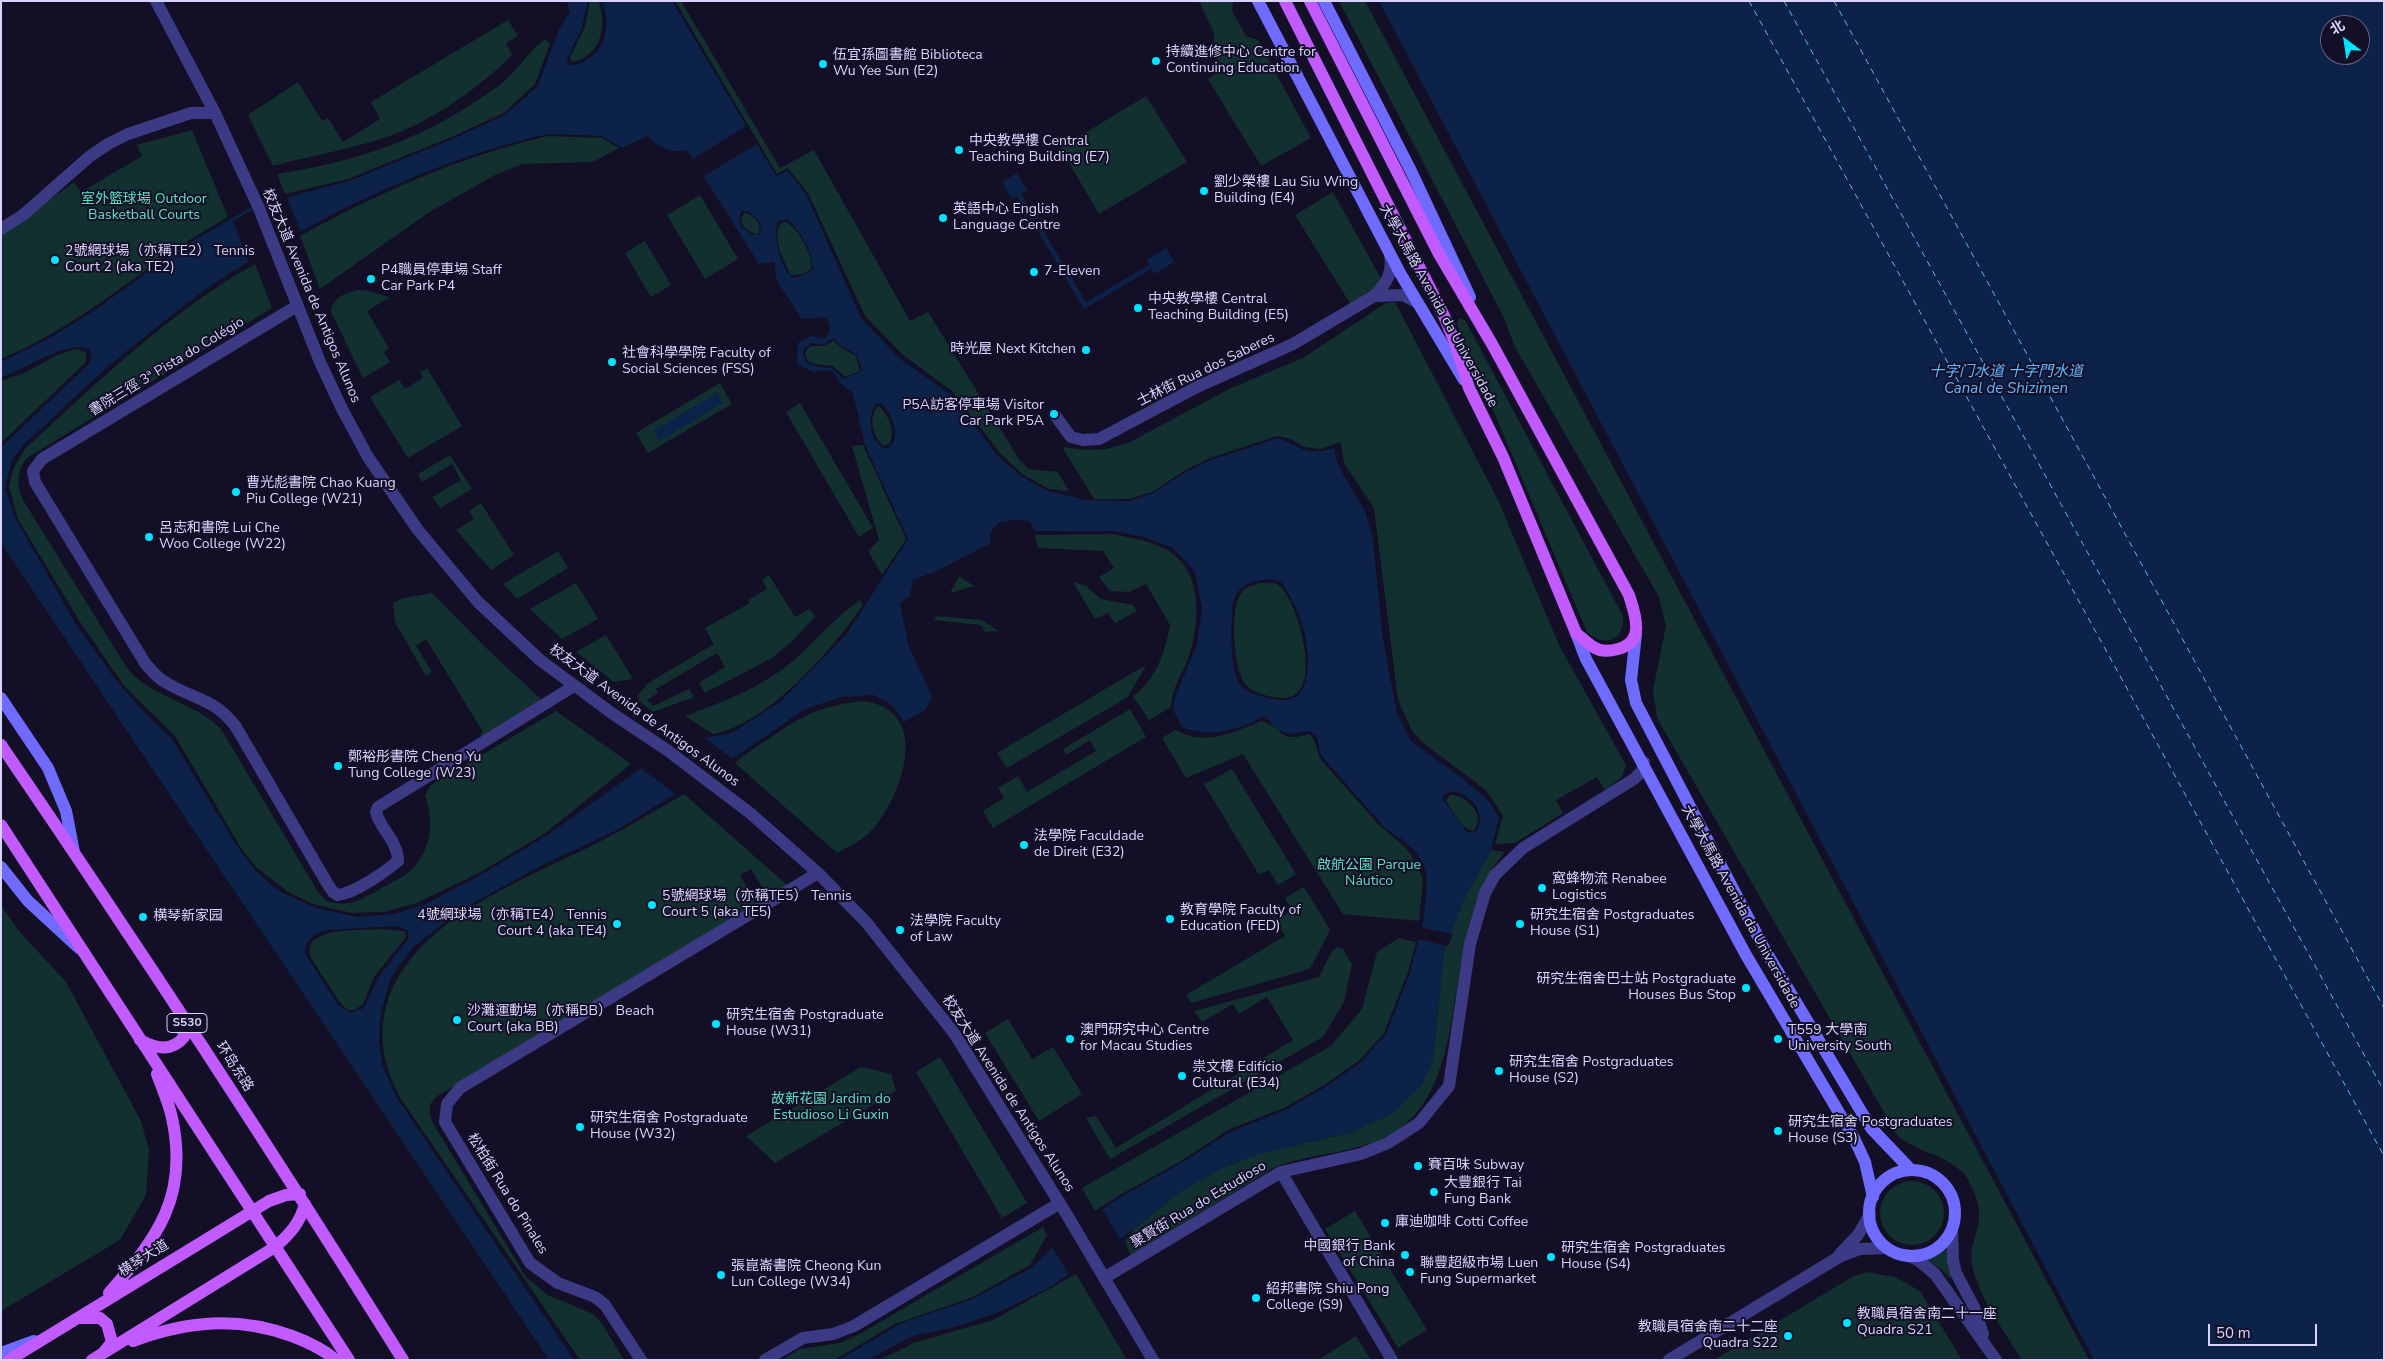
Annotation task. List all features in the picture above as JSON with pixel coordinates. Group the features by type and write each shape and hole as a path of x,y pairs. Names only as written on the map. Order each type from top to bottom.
{"main road":[{"name":"大學大馬路 Avenida da Universidade","path":"1258,1 1390,253 1469,388 1503,457 1586,659 1644,762 1746,955 1854,1138 1865,1162 1873,1197"},
{"path":"1285,1 1436,300 1456,345 1469,388"},
{"path":"1310,1 1440,254 1492,344"},
{"name":"大學大馬路 Avenida da Universidade","path":"1324,1 1411,171 1492,344 1629,595 1637,619 1631,680 1636,703 1765,950 1871,1128 1912,1170"},
{"name":"大學大馬路 Avenida da Universidade","path":"1576,633 1595,648 1609,651 1622,648 1636,634"},
{"path":"1,698 48,768 66,811 74,852"},
{"name":"环岛东路","path":"1,744 182,1014 302,1199 403,1360"},
{"path":"1,825 349,1360"},
{"path":"1,867 28,901 83,952"},
{"path":"140,1040 152,1046 163,1048 179,1043 184,1037 185,1029 182,1014"},
{"path":"100,1304 138,1260 157,1234 174,1191 177,1169 172,1117 150,1055"},
{"path":"1912,1170 1935,1176 1944,1184 1955,1206 1952,1230 1941,1245 1933,1251 1915,1256 1906,1255 1887,1248 1873,1230 1870,1214 1873,1197 1888,1178 1912,1170"},
{"name":"横琴大道","path":"9,1360 269,1201 286,1195 302,1199"},
{"path":"92,1360 275,1246 296,1226 302,1216 302,1199"},
{"path":"78,1318 100,1318 108,1324 112,1342 104,1352"},
{"path":"104,1352 155,1333 192,1325 223,1322 249,1324 275,1330 320,1348 336,1360"},
{"path":"1,1353 48,1336"}],"street":[{"name":"校友大道 Avenida de Antigos Alunos","path":"156,1 214,113 258,206 329,384 354,433 382,479 418,530 457,578 501,625 540,660 574,686 667,750 750,813 818,873 866,922 938,1010 1060,1203 1153,1360"},
{"path":"1,229 23,215 90,157 108,144 135,131 191,113 214,113"},
{"path":"1374,296 1384,287 1391,270 1390,253"},
{"path":"1374,296 1403,295 1418,303"},
{"name":"士林街 Rua dos Saberes","path":"1054,414 1066,432 1077,440 1090,440 1108,436 1197,387 1300,340 1374,296"},
{"name":"書院三徑 3ª Pista do Colégio","path":"298,306 51,454 36,466 33,471 35,482 151,670 164,682 206,700 226,715 236,728 333,892 338,895 344,894 387,870 398,860 397,849 377,818 376,812 378,807 574,686"},
{"path":"1621,788 1642,771 1644,762"},
{"path":"1621,788 1632,787 1640,782 1650,784 1659,790"},
{"name":"聚賢街 Rua do Estudioso","path":"1103,1276 1281,1172 1361,1154 1388,1143 1419,1123 1449,1086 1470,944 1485,893 1495,875 1523,848 1621,788"},
{"name":"松柏街 Rua do Pinales","path":"640,1360 605,1305 595,1297 558,1283 530,1263 445,1122 448,1104 460,1088 818,873"},
{"path":"1281,1172 1392,1360"},
{"path":"765,1360 803,1338 833,1334 854,1326 1060,1203"},
{"path":"1835,1259 1858,1235 1870,1214"},
{"path":"1952,1230 1953,1260 1956,1273 1974,1307 1986,1344"},
{"path":"1670,1360 1835,1259 1860,1249 1887,1248"},
{"path":"1906,1255 1918,1260 1935,1274 1996,1360"}],"green space":[{"path":"590,1 599,2 602,30 590,54 572,62 570,57 585,27"},
{"path":"675,1 681,1 780,168 814,150 910,321 928,312 1020,461 1029,469 1058,472 1069,491 1049,489 1022,474 1000,453 952,391 903,355 865,316 808,193 788,168 777,174"},
{"path":"1199,1 1233,1 1232,11 1246,36 1258,40 1311,138 1261,166 1208,79 1223,69 1213,51 1214,33"},
{"path":"1339,1 1365,1 2089,1360 2022,1360 1982,1293 1973,1269 1971,1258 1979,1222 1979,1212 1977,1201 1967,1178 1949,1162 1913,1146 1897,1135 1657,718 1653,690 1666,626 1659,597 1515,347 1503,316"},
{"path":"508,20 518,36 506,43 512,55 486,79 456,101 424,120 392,135 273,166 248,115 298,82 322,121 328,118 343,142 380,119 371,102"},
{"path":"546,39 550,44 535,84 504,113 454,136 348,179 285,194 277,174 368,153 422,132 474,103 501,84"},
{"path":"1146,96 1187,162 1099,214 1060,148"},
{"name":"室外籃球場 Outdoor Basketball Courts","path":"192,130 228,217 175,249 69,323 25,348 1,359 1,234 74,182 81,192 142,156 136,145"},
{"path":"548,136 602,138 619,148 593,162 522,164 495,175 428,213 320,289 300,236 359,205 421,177 484,154"},
{"path":"1333,192 1384,284 1351,305 1295,215"},
{"path":"700,195 738,259 705,279 667,215"},
{"path":"744,213 751,215 756,220 760,230 759,234 750,231 743,225 741,219"},
{"path":"786,222 795,230 805,244 811,259 810,270 803,274 791,275 780,249 777,235 778,229 781,223"},
{"path":"645,241 671,285 651,297 625,253"},
{"path":"255,264 272,308 27,458 19,473 18,484 23,500 127,668 148,686 199,712 221,729 318,892 326,901 341,904 354,902 410,871 423,854 427,845 430,815 425,795 431,785 556,711 631,764 544,834 479,873 417,903 384,912 352,913 313,904 288,892 256,867 241,848 175,736 125,687 80,622 18,519 9,486 13,469 25,449 107,374 135,349 193,304"},
{"path":"359,290 390,297 367,311 389,348 384,352 390,362 363,378 331,312 337,299 345,294"},
{"path":"1395,302 1498,500 1560,647 1626,765 1622,777 1605,790 1597,777 1556,800 1563,813 1515,843 1495,844 1503,816 1486,790 1424,744 1412,731 1398,700 1374,508 1344,463 1341,442 1320,449 1304,447 1291,439 1277,436 1210,458 1184,471 1152,492 1129,499 1094,499 1062,447 1086,450 1107,449 1128,443 1231,388 1303,358 1386,303"},
{"path":"1459,318 1465,320 1623,616 1621,631 1612,639 1600,640 1587,632 1457,325"},
{"path":"834,341 840,347 856,356 860,371 845,377 833,366 814,364 807,360 805,352 810,346 823,346"},
{"path":"75,349 86,352 86,362 1,443 1,381 27,372 55,356"},
{"path":"427,368 462,426 408,458 370,397 399,380 405,389 423,378 420,372"},
{"path":"720,383 732,404 648,453 636,433"},
{"path":"800,403 873,528 859,537 786,412"},
{"path":"877,407 880,407 886,415 892,429 889,444 884,446 877,438 872,423"},
{"path":"863,445 906,539 882,575 868,551 879,540 852,446"},
{"path":"450,455 472,489 440,508 432,497 461,480 452,464 422,482 418,474"},
{"path":"481,503 514,555 491,570 456,530 474,519 469,511"},
{"path":"1113,534 1149,542 1169,551 1180,560 1188,571 1196,597 1196,626 1193,640 1188,660 1174,692 1171,707 1149,720 1133,696 1148,682 1159,664 1170,625 1146,584 1129,592 1110,591 1099,577 1114,568 1103,551 1038,548 1035,535"},
{"path":"558,551 568,568 517,599 503,584"},
{"path":"769,575 795,617 810,609 815,617 790,643 772,658 705,693 699,683 725,667 717,653 656,689 658,693 647,700 653,706 689,689 694,697 653,712 639,701 638,695 648,683 714,644 705,628 750,603 748,600 767,589 762,580"},
{"path":"959,576 974,586 950,593"},
{"path":"1073,582 1086,586 1101,599 1133,605 1137,611 1115,623 1108,613 1095,619"},
{"path":"576,583 598,619 562,639 530,609"},
{"path":"1259,583 1274,583 1281,587 1288,597 1300,629 1306,666 1304,682 1297,693 1285,698 1253,691 1246,685 1239,669 1234,635 1236,604 1244,589"},
{"path":"432,593 488,650 542,700 483,739 480,735 483,732 426,639 416,646 432,672 426,676 395,622 393,603 403,598"},
{"path":"860,600 863,605 817,663 776,701 755,716 734,728 713,734 685,716 731,698 774,675 800,655 837,619"},
{"path":"936,616 982,620 999,631 985,632 981,625 934,620"},
{"path":"606,635 633,679 614,682 576,652"},
{"path":"1146,665 1128,697 1007,768 997,753"},
{"path":"864,701 885,708 899,721 905,737 905,756 901,777 883,815 868,834 837,853 735,763 780,731 812,713 848,703"},
{"path":"1130,709 1146,737 993,828 983,811 1004,798 998,788 1018,776 1027,792 1096,751 1090,740 1066,755 1063,749"},
{"name":"啟航公園 Parque Náutico","path":"1261,721 1274,727 1286,736 1298,737 1309,734 1314,740 1322,761 1378,824 1406,848 1416,862 1423,880 1419,921 1343,914 1243,754 1186,778 1162,738 1175,730 1194,737 1220,736"},
{"path":"1232,769 1296,874 1278,885 1269,870 1259,875 1204,784"},
{"path":"684,794 787,885 768,896 751,869 740,875 756,903 439,1095 432,1101 430,1108 434,1125 526,1277 548,1295 593,1314 601,1322 624,1360 580,1360 399,1096 385,1059 385,1014 397,980 418,951 446,925 514,883 607,838"},
{"path":"1450,795 1463,798 1473,807 1478,818 1474,831 1465,827 1454,814 1446,800"},
{"path":"1491,850 1505,852 1484,884 1471,920 1448,1037 1438,1073 1423,1104 1399,1129 1370,1144 1305,1158 1273,1168 1131,1256 1125,1242 1134,1229 1178,1193 1218,1170 1258,1154 1353,1132 1433,1061 1444,950 1465,897"},
{"path":"1304,887 1330,930 1310,969 1191,1003 1186,995 1285,936 1276,920 1292,911 1285,898"},
{"path":"1,905 18,930 66,982 141,1121 149,1150 146,1195 120,1240 1,1311"},
{"path":"380,929 404,931 406,937 374,977 363,1004 355,1010 347,1010 311,958 310,948 314,940 334,932"},
{"path":"1399,938 1416,942 1408,972 1384,1033 1360,1060 1326,1084 1284,1108 1230,1129 1181,1161 1095,1211 1082,1188 1331,1046 1362,1009 1377,952"},
{"path":"1337,947 1343,949 1352,964 1344,1002 1323,1037 1110,1159 1086,1118 1096,1116 1116,1148 1293,1040 1267,997 1239,1014 1233,1004 1202,1022 1194,1011 1319,977 1332,951"},
{"path":"1008,1019 1032,1059 1053,1047 1082,1094 1039,1121 985,1033"},
{"path":"940,1057 1027,1203 1002,1218 916,1072"},
{"name":"故新花園 Jardim do Estudioso Li Guxin","path":"861,1067 891,1074 896,1091 775,1163 746,1136"},
{"path":"1912,1181 1924,1184 1935,1190 1941,1201 1944,1213 1941,1225 1935,1236 1924,1242 1912,1245 1900,1242 1889,1236 1883,1225 1880,1213 1883,1201 1889,1190 1900,1184"},
{"path":"1355,1211 1427,1330 1398,1348 1325,1229"},
{"path":"1043,1227 1047,1235 1030,1265 973,1297 895,1324 834,1360 782,1360 799,1349 840,1343 856,1336"},
{"path":"1946,1249 1953,1277 1949,1278 1942,1270 1928,1260 1928,1258"},
{"path":"1867,1272 1895,1277 1920,1291 1962,1360 1714,1360 1852,1277"},
{"path":"1076,1274 1127,1360 879,1360 916,1342 993,1320"},
{"path":"1356,1336 1371,1360 1318,1360"}],"water":[{"path":"567,1 588,1 581,30 567,59 568,63 575,65 593,55 603,42 606,18 602,1 672,1 776,176 788,171 806,194 861,318 900,359 950,394 997,455 1021,476 1048,491 1085,500 1130,501 1153,493 1186,472 1211,460 1278,438 1304,450 1317,452 1334,448 1338,465 1365,511 1373,540 1383,639 1397,714 1411,741 1462,778 1490,802 1499,818 1491,850 1465,897 1444,950 1433,1061 1421,1086 1394,1113 1352,1132 1258,1154 1218,1170 1178,1193 1134,1229 1047,1289 999,1312 955,1327 913,1336 867,1360 839,1360 901,1323 973,1299 1033,1267 1065,1235 1119,1198 1183,1162 1230,1132 1285,1110 1327,1086 1361,1062 1386,1034 1410,973 1424,919 1427,880 1423,863 1415,851 1403,840 1386,829 1325,760 1320,753 1317,736 1311,731 1294,734 1285,733 1274,727 1264,716 1253,722 1225,731 1208,733 1182,727 1173,710 1175,697 1197,645 1202,608 1195,572 1173,548 1143,537 1115,531 1035,531 1029,521 1013,520 998,523 990,533 991,543 933,573 913,579 910,596 900,603 908,644 932,697 925,710 904,722 892,705 874,695 841,697 805,709 744,751 617,830 542,865 461,910 413,947 391,977 381,1012 379,1041 383,1067 397,1098 574,1360 549,1360 1,543 1,447 88,365 92,355 89,349 67,349 56,352 1,377 1,362 50,338 98,308 178,250 251,207 349,181 455,138 505,115 538,86 559,29 570,12","holes":["548,134 602,136 622,148 647,136 656,144 666,149 675,151 687,150 759,264 774,262 777,281 802,319 827,317 830,329 825,339 810,336 798,343 797,364 813,372 832,370 840,383 853,393 865,445 908,539 846,635 780,702 730,734 692,740 647,764 546,836 486,872 426,904 394,914 358,917 316,908 277,890 255,870 236,845 172,739 144,712 115,679 77,626 15,518 5,487 12,460 24,444 115,361 209,287 297,233 337,212 378,192 463,158","742,211 750,212 760,222 761,234 752,235 741,226 739,217","787,219 796,229 806,243 812,259 811,271 795,278 790,275 779,253 776,227 778,221","835,339 839,345 857,355 862,371 844,379 831,368 807,363 803,354 804,349 812,343 822,345","877,403 881,403 889,413 895,433 892,445 887,449 876,442 873,436 871,415","1271,579 1281,582 1300,617 1307,643 1307,670 1303,690 1294,698 1277,700 1250,693 1241,686 1236,676 1231,631 1233,605 1238,592 1248,584","1455,791 1461,793 1472,802 1479,813 1480,820 1475,833 1467,832 1442,798 1444,794","399,926 408,931 409,938 378,978 364,1008 350,1013 338,1005 305,954 305,949 311,938 323,931"]},
{"name":"十字门水道 十字門水道 Canal de Shizimen","path":"1379,1 2384,1 2384,1360 2094,1360"},
{"path":"1017,173 1027,190 1021,194 1086,302 1149,265 1147,260 1166,248 1174,262 1154,274 1151,269 1084,309 1017,196 1012,199 1002,182"},
{"path":"717,393 723,403 659,441 653,431"}],"pier":[{"path":"748,125 759,143 702,177 691,160"},
{"path":"285,194 302,234 250,265 233,221 274,198"},
{"path":"702,736 734,760 678,796 639,767 690,737"},
{"path":"1419,927 1453,934 1448,946 1416,939"},
{"path":"1101,1207 1121,1241 1070,1276 1051,1246 1064,1233"}],"ferry route":[{"path":"1749,1 2384,1156"},
{"path":"1784,1 2384,1091"},
{"path":"1834,1 2384,1008"}],"place":[{"name":"持續進修中心 Centre for Continuing Education","path":"1156,61"},
{"name":"伍宜孫圖書館 Biblioteca Wu Yee Sun (E2)","path":"823,64"},
{"name":"中央教學樓 Central Teaching Building (E7)","path":"959,150"},
{"name":"劉少榮樓 Lau Siu Wing Building (E4)","path":"1204,191"},
{"name":"英語中心 English Language Centre","path":"943,218"},
{"name":"2號網球場（亦稱TE2） Tennis Court 2 (aka TE2)","path":"55,260"},
{"name":"7-Eleven","path":"1034,272"},
{"name":"P4職員停車場 Staff Car Park P4","path":"371,279"},
{"name":"中央教學樓 Central Teaching Building (E5)","path":"1138,308"},
{"name":"時光屋 Next Kitchen","path":"1086,350"},
{"name":"社會科學學院 Faculty of Social Sciences (FSS)","path":"612,362"},
{"name":"P5A訪客停車場 Visitor Car Park P5A","path":"1054,414"},
{"name":"曹光彪書院 Chao Kuang Piu College (W21)","path":"236,492"},
{"name":"呂志和書院 Lui Che Woo College (W22)","path":"149,537"},
{"name":"鄭裕彤書院 Cheng Yu Tung College (W23)","path":"338,766"},
{"name":"法學院 Faculdade de Direit (E32)","path":"1024,845"},
{"name":"窩蜂物流 Renabee Logistics","path":"1542,888"},
{"name":"5號網球場（亦稱TE5） Tennis Court 5 (aka TE5)","path":"652,905"},
{"name":"横琴新家园","path":"143,917"},
{"name":"教育學院 Faculty of Education (FED)","path":"1170,919"},
{"name":"4號網球場（亦稱TE4） Tennis Court 4 (aka TE4)","path":"617,924"},
{"name":"研究生宿舍 Postgraduates House (S1)","path":"1520,924"},
{"name":"法學院 Faculty of Law","path":"900,930"},
{"name":"研究生宿舍巴士站 Postgraduate Houses Bus Stop","path":"1746,988"},
{"name":"沙灘運動場（亦稱BB） Beach Court (aka BB)","path":"457,1020"},
{"name":"研究生宿舍 Postgraduate House (W31)","path":"716,1024"},
{"name":"澳門研究中心 Centre for Macau Studies","path":"1070,1039"},
{"name":"T559 大學南 University South","path":"1778,1039"},
{"name":"研究生宿舍 Postgraduates House (S2)","path":"1499,1071"},
{"name":"祟文樓 Edifício Cultural (E34)","path":"1182,1076"},
{"name":"研究生宿舍 Postgraduate House (W32)","path":"580,1127"},
{"name":"研究生宿舍 Postgraduates House (S3)","path":"1778,1131"},
{"name":"賽百味 Subway","path":"1418,1166"},
{"name":"大豐銀行 Tai Fung Bank","path":"1434,1192"},
{"name":"庫迪咖啡 Cotti Coffee","path":"1385,1223"},
{"name":"中國銀行 Bank of China","path":"1405,1255"},
{"name":"研究生宿舍 Postgraduates House (S4)","path":"1551,1257"},
{"name":"聯豐超級市場 Luen Fung Supermarket","path":"1410,1272"},
{"name":"張崑崙書院 Cheong Kun Lun College (W34)","path":"721,1275"},
{"name":"紹邦書院 Shiu Pong College (S9)","path":"1256,1298"},
{"name":"教職員宿舍南二十一座 Quadra S21","path":"1847,1323"},
{"name":"教職員宿舍南二十二座 Quadra S22","path":"1788,1336"}]}
